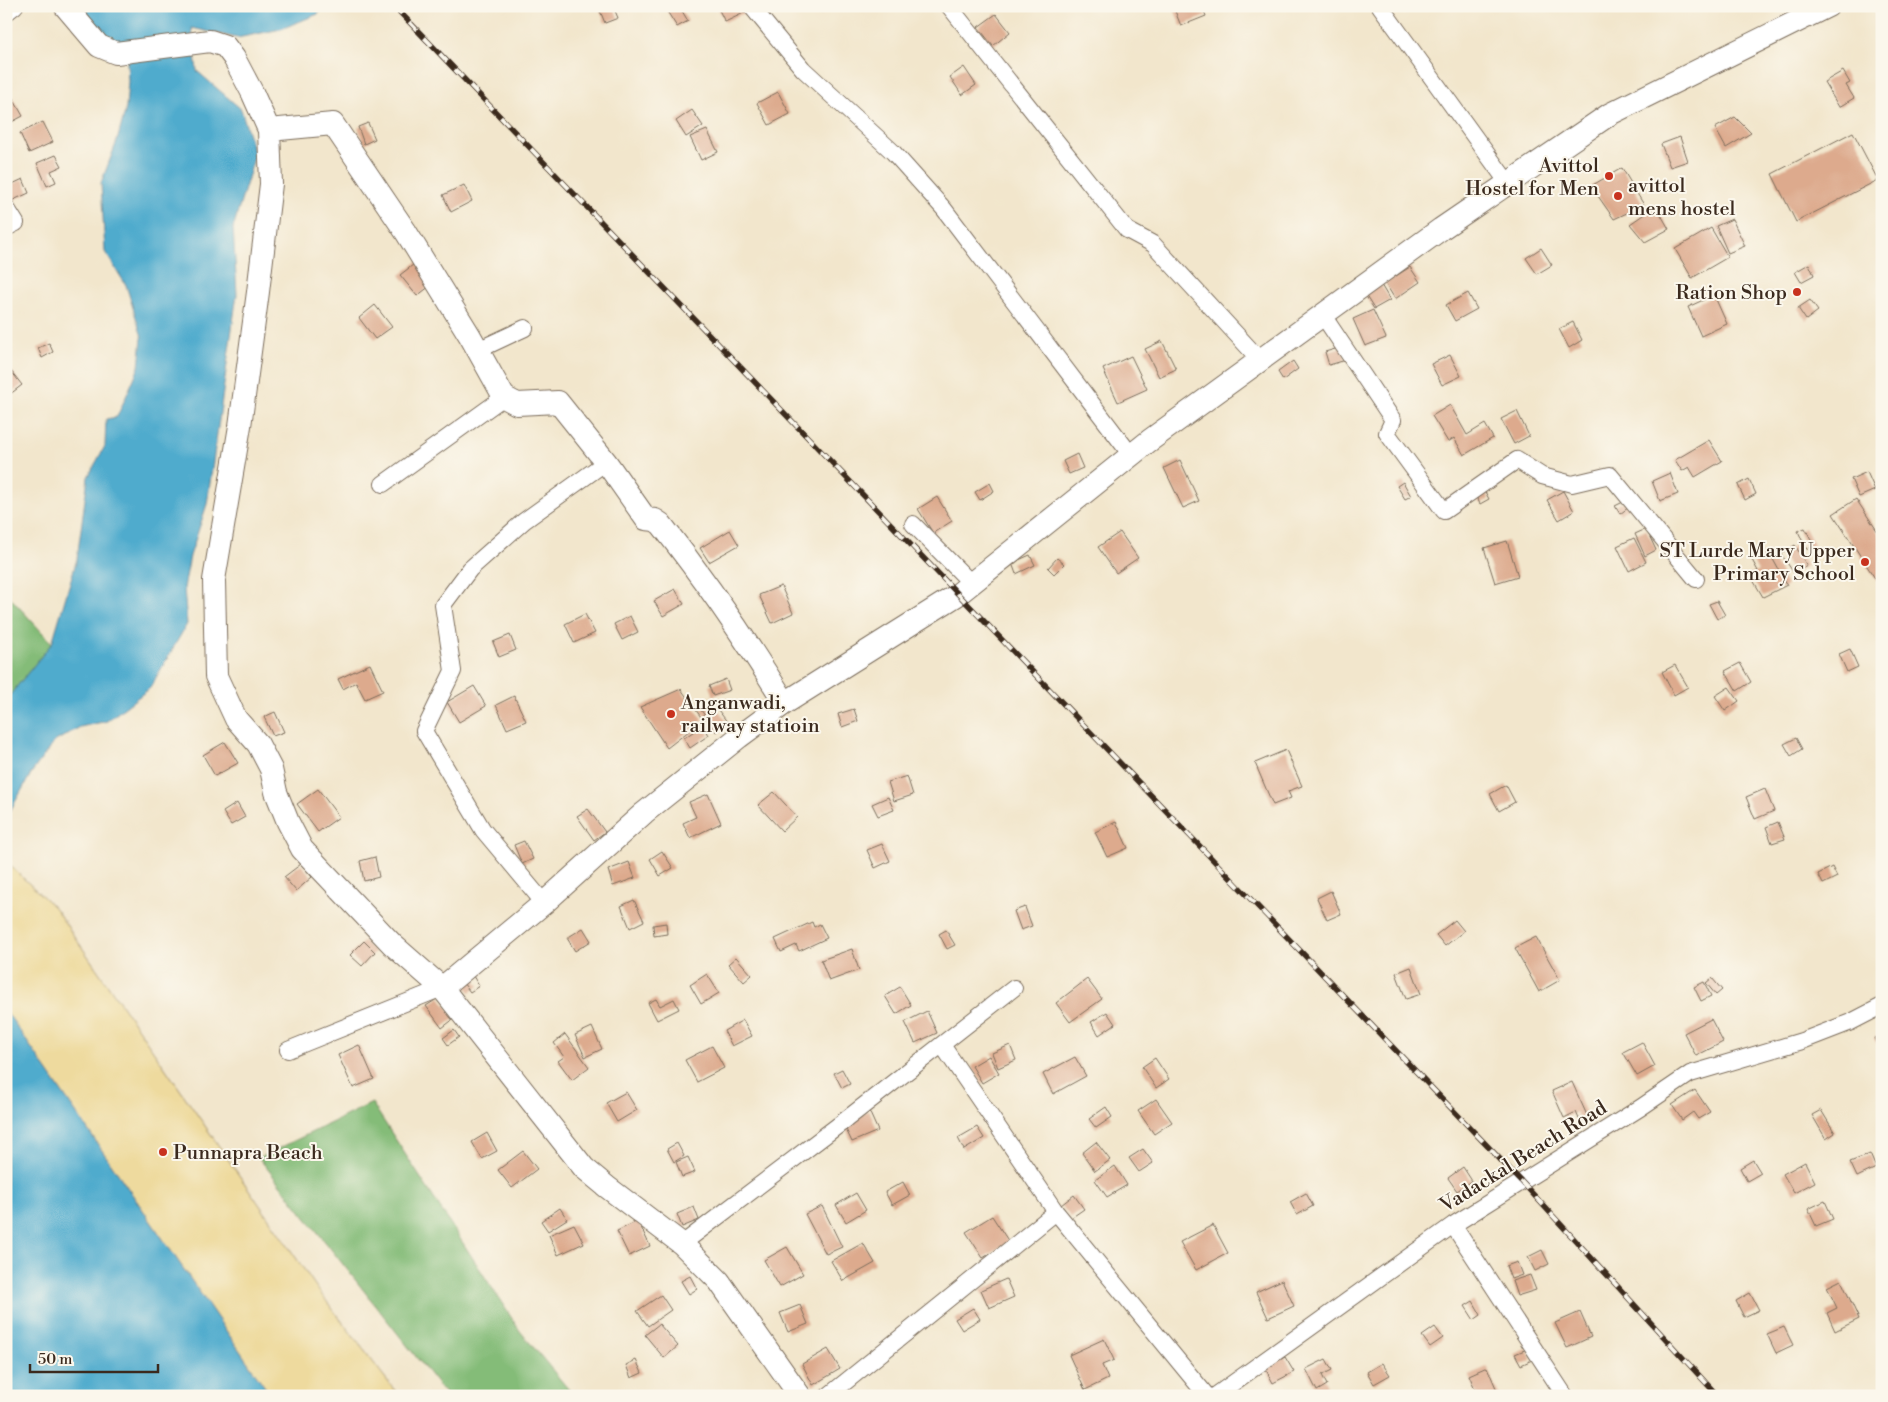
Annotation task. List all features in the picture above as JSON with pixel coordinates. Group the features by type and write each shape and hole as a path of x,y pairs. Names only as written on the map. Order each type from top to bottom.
{"main road":[{"path":"65,6 99,46 116,54 210,41 225,46 234,58 269,130 271,184 261,273 240,426 214,580 216,676 236,719 258,744 271,769 276,792 302,849 393,945 442,988 584,1168 682,1244 719,1281 800,1396"},
{"path":"442,988 544,903 644,813 739,737 785,702 957,595 1132,455 1322,314 1508,183 1610,114 1828,6"},
{"path":"269,130 333,124 406,232 478,350 504,397 517,404 558,402 606,462 646,519 655,520 661,524 700,574 759,660 785,702"}],"street":[{"path":"6,13 15,6"},
{"path":"751,6 803,69 894,152 944,209 1132,455"},
{"path":"948,6 1126,230 1153,244 1260,360"},
{"path":"1380,6 1508,183"},
{"path":"6,207 16,223 6,228"},
{"path":"1322,314 1394,420 1387,433 1444,511 1517,460 1542,476 1572,484 1610,475 1696,579"},
{"path":"478,350 525,328"},
{"path":"383,484 504,397"},
{"path":"544,903 483,830 424,731 453,671 442,605 470,569 524,521 606,462"},
{"path":"913,524 971,583"},
{"path":"288,1050 442,988"},
{"path":"682,1244 1014,988"},
{"name":"Vadackal Beach Road","path":"1215,1396 1453,1225 1640,1108 1690,1074 1802,1041 1852,1022 1882,1006"},
{"path":"942,1044 1056,1212 1207,1396"},
{"path":"828,1396 1056,1212"},
{"path":"1453,1225 1565,1396"}],"green space":[{"path":"6,593 52,643 6,698"},
{"path":"372,1103 520,1331 574,1396 447,1396 259,1158"}],"sand":[{"name":"Punnapra Beach","path":"6,862 54,907 321,1294 399,1396 271,1396 6,1011"}],"water":[{"path":"83,6 322,6 318,14 281,29 237,38 192,28 197,71 241,109 255,155 233,228 237,294 207,504 190,556 184,588 187,624 150,688 107,721 80,727 54,742 32,772 6,818 6,698 52,643 77,559 88,477 105,446 106,419 117,417 139,367 142,337 126,285 105,252 101,183 117,141 126,108 128,81 126,44 101,42 84,22"},
{"path":"6,1011 271,1396 6,1396"}],"building":[{"path":"598,6 613,6 618,18 605,23"},
{"path":"679,6 688,21 677,27 665,8"},
{"path":"717,6 743,6 746,12 725,22"},
{"path":"1173,6 1202,6 1206,16 1181,26"},
{"path":"996,14 1010,32 993,46 978,27"},
{"path":"964,67 976,85 962,95 950,77"},
{"path":"1843,71 1850,83 1846,85 1854,98 1839,107 1824,82"},
{"path":"778,92 790,114 769,125 757,103"},
{"path":"11,95 23,116 6,125 6,98"},
{"path":"692,110 703,126 686,137 676,121"},
{"path":"1735,117 1751,133 1726,148 1715,128"},
{"path":"43,122 53,142 29,153 20,133"},
{"path":"368,123 375,139 364,144 358,127"},
{"path":"707,130 718,152 701,160 690,137"},
{"path":"1853,132 1878,180 1796,222 1772,174"},
{"path":"1680,137 1688,161 1670,167 1661,144"},
{"path":"56,155 62,166 51,171 56,182 47,186 37,163"},
{"name":"avittol mens hostel","path":"1622,168 1644,205 1614,219 1591,186"},
{"path":"23,179 29,193 11,201 6,187"},
{"path":"464,185 472,201 451,212 443,195"},
{"path":"1656,206 1669,229 1645,242 1630,224"},
{"path":"1732,219 1745,246 1728,253 1716,226"},
{"path":"1711,228 1728,257 1692,278 1675,249"},
{"path":"1541,248 1552,265 1537,274 1526,258"},
{"path":"418,261 434,283 417,296 400,275"},
{"path":"1809,264 1814,275 1801,282 1795,272"},
{"path":"1410,267 1420,282 1395,299 1385,283"},
{"path":"1378,280 1390,300 1374,309 1362,290"},
{"path":"1468,293 1477,309 1455,321 1446,305"},
{"path":"1714,295 1727,324 1701,336 1688,307"},
{"path":"1810,300 1818,311 1806,320 1798,308"},
{"path":"375,305 392,327 375,339 359,318"},
{"path":"1373,310 1386,338 1365,346 1353,319"},
{"path":"1573,322 1582,340 1569,348 1559,329"},
{"path":"1162,341 1176,369 1159,377 1145,349"},
{"path":"49,343 53,352 42,358 38,348"},
{"path":"1342,347 1346,360 1329,365 1325,352"},
{"path":"1450,355 1461,376 1442,385 1431,364"},
{"path":"1131,356 1147,389 1118,402 1103,369"},
{"path":"1293,361 1298,369 1283,380 1278,372"},
{"path":"11,371 22,385 9,395 6,390 6,374"},
{"path":"1450,405 1467,435 1485,424 1493,438 1464,455 1454,438 1448,442 1432,416"},
{"path":"1517,411 1529,436 1514,444 1501,419"},
{"path":"1709,440 1722,461 1695,477 1689,467 1682,471 1675,460"},
{"path":"1077,454 1083,468 1069,474 1063,461"},
{"path":"1180,460 1199,501 1183,508 1164,468"},
{"path":"1867,472 1875,490 1859,497 1851,479"},
{"path":"1670,473 1678,494 1660,501 1652,481"},
{"path":"1749,479 1756,494 1745,500 1738,485"},
{"path":"1403,482 1411,496 1405,499 1397,486"},
{"path":"990,483 994,491 980,500 975,492"},
{"path":"1483,488 1489,499 1480,504 1474,492"},
{"path":"1563,491 1574,511 1559,520 1547,500"},
{"path":"937,497 952,521 933,533 918,509"},
{"path":"1856,499 1882,538 1882,589 1833,514"},
{"path":"1625,501 1629,507 1620,514 1615,506"},
{"path":"1805,528 1814,545 1806,549 1798,531"},
{"path":"1646,529 1656,550 1645,556 1635,534"},
{"path":"730,530 739,545 709,562 700,548"},
{"path":"1120,532 1138,558 1116,573 1098,547"},
{"path":"1634,538 1646,562 1629,571 1617,546"},
{"path":"1507,541 1518,576 1495,583 1484,548"},
{"path":"1795,545 1807,566 1794,573 1781,554"},
{"path":"1769,552 1787,585 1763,597 1750,575 1758,571 1752,560"},
{"path":"1030,555 1035,565 1016,574 1012,563"},
{"path":"1057,558 1064,564 1054,574 1048,568"},
{"path":"781,586 793,613 772,623 759,595"},
{"path":"675,589 684,604 663,616 654,601"},
{"path":"1717,601 1725,615 1717,619 1709,604"},
{"path":"585,614 595,633 574,643 565,624"},
{"path":"630,616 638,632 622,640 614,624"},
{"path":"510,635 516,650 499,657 493,642"},
{"path":"1850,649 1858,667 1847,672 1839,654"},
{"path":"1740,663 1751,682 1737,691 1725,671"},
{"path":"370,664 383,691 365,699 356,682 343,689 338,679"},
{"path":"1675,665 1688,687 1674,695 1662,672"},
{"path":"726,679 730,690 713,696 709,686"},
{"path":"474,686 486,706 459,722 447,702"},
{"path":"1729,687 1739,701 1725,711 1715,696"},
{"name":"Anganwadi, railway statioin","path":"681,689 703,720 667,748 640,707"},
{"path":"514,696 526,721 507,729 496,705"},
{"path":"712,702 728,723 716,732 701,710"},
{"path":"854,709 858,721 842,727 838,714"},
{"path":"275,712 284,732 273,736 264,717"},
{"path":"703,725 709,735 690,748 684,738"},
{"path":"1796,738 1802,749 1791,756 1784,744"},
{"path":"225,742 238,763 215,776 203,755"},
{"path":"1286,750 1302,786 1288,791 1291,798 1273,805 1255,763"},
{"path":"907,776 913,795 894,801 888,782"},
{"path":"1506,785 1515,802 1499,811 1490,794"},
{"path":"318,789 339,817 318,832 297,804"},
{"path":"1765,789 1774,811 1755,819 1746,797"},
{"path":"774,792 797,817 782,831 758,805"},
{"path":"708,794 721,823 690,838 683,823 696,817 689,802"},
{"path":"888,797 894,810 878,816 872,804"},
{"path":"237,803 245,817 231,825 223,812"},
{"path":"588,809 605,832 594,840 577,816"},
{"path":"1116,822 1128,848 1107,857 1095,832"},
{"path":"1778,822 1785,839 1772,843 1766,827"},
{"path":"524,841 533,859 522,864 514,845"},
{"path":"882,844 890,861 875,868 867,850"},
{"path":"662,851 673,868 660,876 650,859"},
{"path":"375,857 379,877 364,881 360,861"},
{"path":"629,862 635,878 613,886 608,870"},
{"path":"301,864 312,877 296,891 284,877"},
{"path":"1832,867 1837,877 1823,884 1818,874"},
{"path":"1331,891 1341,914 1327,920 1317,898"},
{"path":"634,900 644,921 630,928 621,906"},
{"path":"1025,907 1032,926 1021,930 1014,911"},
{"path":"1455,920 1464,931 1445,946 1436,935"},
{"path":"812,922 814,927 820,924 827,938 799,951 796,945 781,952 775,939"},
{"path":"666,923 667,934 654,936 653,925"},
{"path":"583,928 591,941 575,951 567,938"},
{"path":"946,930 955,945 947,949 939,934"},
{"path":"1536,937 1560,980 1539,992 1515,948"},
{"path":"364,941 375,952 362,966 350,955"},
{"path":"852,949 859,970 829,981 821,960"},
{"path":"736,957 752,975 744,982 728,964"},
{"path":"1411,967 1421,994 1406,999 1396,973"},
{"path":"707,974 719,993 701,1004 690,985"},
{"path":"473,976 479,986 470,992 463,983"},
{"path":"1712,978 1722,990 1716,995 1706,983"},
{"path":"1087,979 1102,999 1070,1022 1056,1003"},
{"path":"1704,982 1711,996 1701,1001 1694,987"},
{"path":"900,987 911,1005 896,1014 885,996"},
{"path":"440,997 455,1018 442,1028 426,1006"},
{"path":"656,999 660,1006 674,999 679,1009 657,1020 648,1003"},
{"path":"927,1011 937,1033 915,1043 905,1022"},
{"path":"1107,1012 1115,1024 1099,1035 1091,1022"},
{"path":"1711,1019 1723,1042 1696,1056 1684,1033"},
{"path":"743,1020 752,1036 732,1046 724,1031"},
{"path":"592,1027 602,1049 585,1057 575,1035"},
{"path":"454,1030 459,1037 448,1045 443,1038"},
{"path":"565,1034 589,1067 572,1080 558,1061 564,1057 554,1043"},
{"path":"1882,1035 1882,1054 1874,1038"},
{"path":"1642,1042 1655,1066 1637,1076 1623,1052"},
{"path":"359,1045 374,1079 353,1088 338,1055"},
{"path":"1010,1045 1016,1060 998,1068 992,1053"},
{"path":"712,1046 724,1068 697,1082 685,1060"},
{"path":"989,1056 999,1073 982,1083 972,1066"},
{"path":"1075,1057 1086,1076 1053,1094 1043,1074"},
{"path":"1155,1058 1169,1079 1156,1088 1142,1067"},
{"path":"842,1069 850,1084 842,1088 834,1073"},
{"path":"1572,1082 1590,1122 1582,1126 1576,1112 1564,1118 1552,1091"},
{"path":"1695,1090 1710,1112 1698,1119 1693,1112 1682,1120 1672,1105"},
{"path":"626,1092 637,1110 617,1122 606,1103"},
{"path":"1156,1099 1172,1122 1154,1134 1138,1111"},
{"path":"1106,1107 1112,1117 1096,1128 1089,1119"},
{"path":"1821,1110 1835,1133 1826,1139 1812,1115"},
{"path":"869,1111 878,1131 852,1142 843,1123"},
{"path":"977,1127 984,1138 964,1150 958,1138"},
{"path":"487,1133 497,1151 482,1159 472,1142"},
{"path":"1096,1142 1110,1160 1095,1171 1082,1153"},
{"path":"677,1143 684,1156 674,1162 667,1149"},
{"path":"1143,1149 1153,1163 1139,1172 1129,1158"},
{"path":"523,1151 537,1169 512,1188 498,1170"},
{"path":"1870,1154 1876,1168 1857,1177 1850,1162"},
{"path":"688,1157 695,1172 682,1177 676,1162"},
{"path":"1753,1160 1761,1173 1747,1181 1740,1168"},
{"path":"1805,1162 1815,1182 1794,1193 1783,1174"},
{"path":"1115,1166 1127,1185 1107,1197 1095,1180"},
{"path":"1463,1167 1472,1181 1457,1191 1448,1178"},
{"path":"903,1182 910,1195 892,1205 885,1192"},
{"path":"856,1193 866,1210 846,1222 836,1205"},
{"path":"1306,1193 1313,1206 1297,1215 1290,1202"},
{"path":"1074,1195 1084,1209 1071,1218 1061,1205"},
{"path":"1825,1201 1833,1219 1816,1226 1808,1209"},
{"path":"822,1206 842,1247 826,1254 805,1214"},
{"path":"694,1207 699,1220 682,1227 677,1214"},
{"path":"560,1208 567,1219 548,1231 541,1221"},
{"path":"992,1216 1009,1242 983,1258 966,1232"},
{"path":"638,1221 650,1246 629,1256 617,1231"},
{"path":"574,1224 584,1243 558,1255 549,1235"},
{"path":"1213,1225 1228,1253 1196,1270 1180,1242"},
{"path":"863,1243 875,1263 843,1281 831,1261"},
{"path":"787,1247 803,1274 780,1287 764,1260"},
{"path":"1542,1250 1549,1264 1535,1271 1528,1257"},
{"path":"1517,1262 1522,1275 1511,1279 1506,1266"},
{"path":"1530,1275 1536,1290 1517,1296 1512,1281"},
{"path":"690,1276 697,1289 689,1294 681,1281"},
{"path":"1006,1279 1014,1297 989,1308 981,1290"},
{"path":"1282,1280 1294,1306 1268,1318 1256,1292"},
{"path":"1841,1280 1859,1319 1835,1331 1827,1313 1837,1308 1827,1287"},
{"path":"1750,1293 1759,1310 1744,1317 1736,1301"},
{"path":"661,1295 671,1310 648,1326 637,1311"},
{"path":"1473,1301 1481,1315 1474,1320 1465,1306"},
{"path":"800,1305 808,1324 788,1332 780,1313"},
{"path":"973,1308 980,1319 962,1330 955,1319"},
{"path":"1580,1312 1591,1337 1567,1348 1555,1323"},
{"path":"659,1324 678,1346 664,1358 645,1335"},
{"path":"1435,1327 1443,1338 1430,1347 1422,1336"},
{"path":"1784,1327 1793,1345 1776,1353 1767,1334"},
{"path":"1104,1339 1114,1360 1102,1365 1108,1379 1085,1390 1069,1355"},
{"path":"828,1349 840,1369 813,1385 802,1364"},
{"path":"1527,1349 1532,1360 1521,1365 1515,1354"},
{"path":"1285,1357 1294,1372 1273,1383 1265,1368"},
{"path":"1326,1359 1332,1370 1322,1375 1327,1385 1317,1391 1306,1369"},
{"path":"636,1360 642,1373 631,1378 626,1365"},
{"path":"1382,1363 1390,1375 1374,1384 1367,1372"},
{"path":"1487,1367 1499,1395 1497,1396 1478,1396 1469,1375"}],"railway":[{"path":"394,6 1521,1181 1718,1396"}],"place":[{"name":"Avittol Hostel for Men","path":"1609,176"},
{"name":"avittol mens hostel","path":"1618,196"},
{"name":"Ration Shop","path":"1797,292"},
{"name":"ST Lurde Mary Upper Primary School","path":"1865,562"},
{"name":"Anganwadi, railway statioin","path":"671,714"},
{"name":"Punnapra Beach","path":"163,1152"}]}
